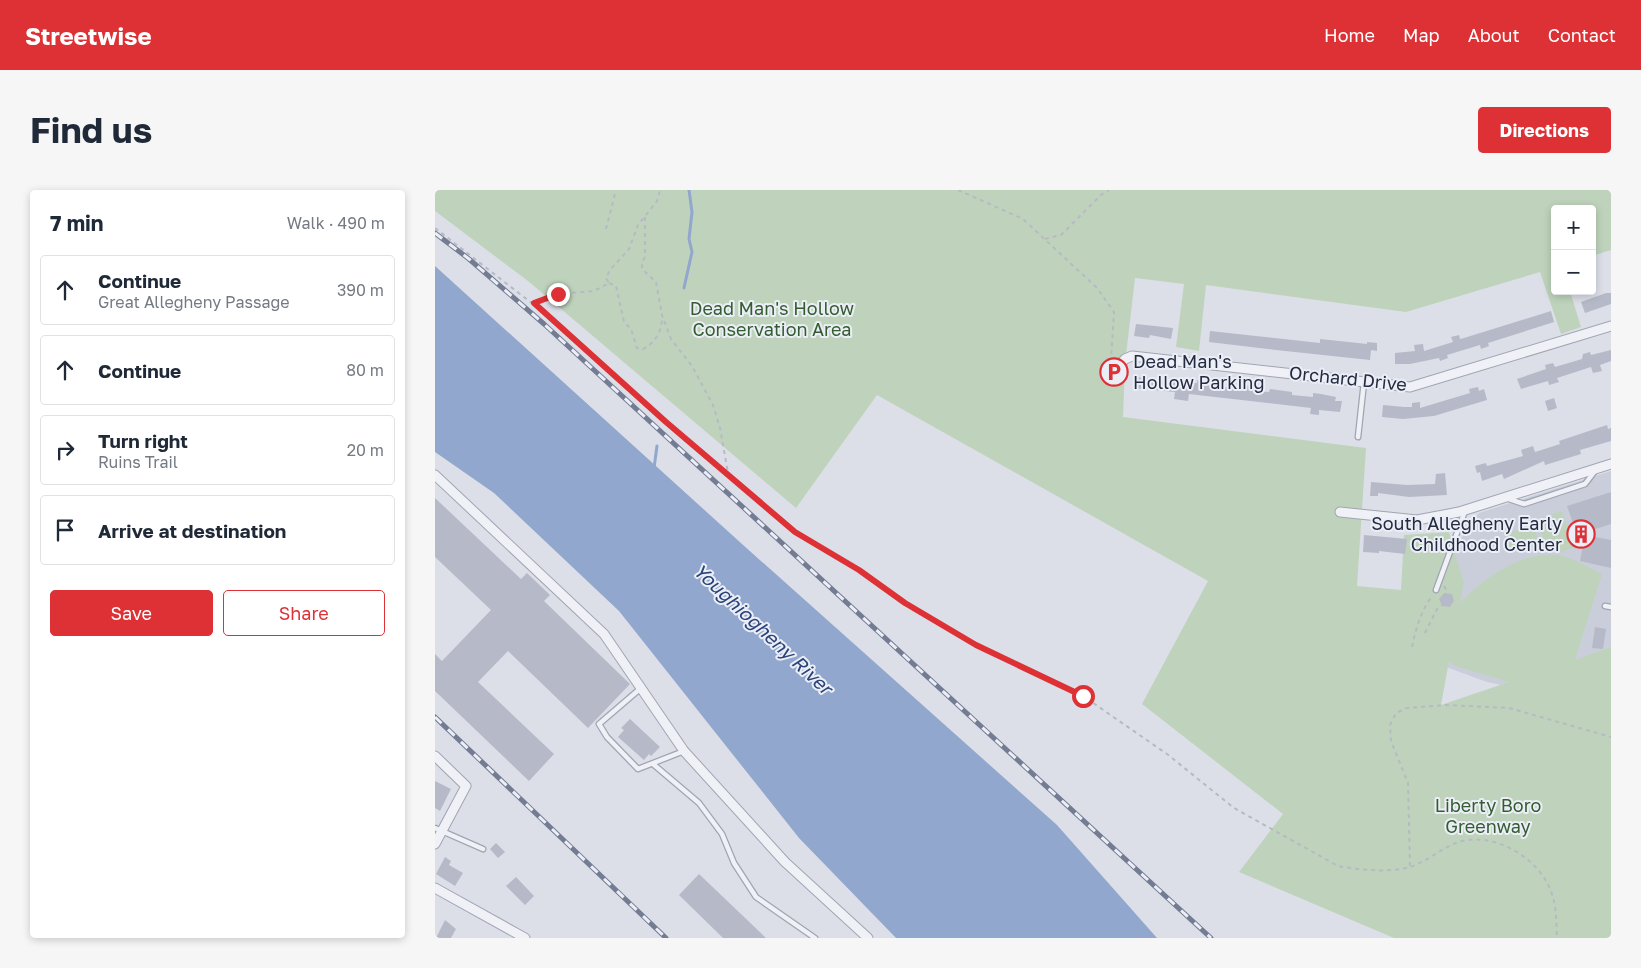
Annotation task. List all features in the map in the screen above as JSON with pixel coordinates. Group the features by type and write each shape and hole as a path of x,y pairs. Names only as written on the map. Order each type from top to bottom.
{"street":[{"name":"Orchard Drive","path":"1113,372 1125,359 1132,356 1410,388 1611,326"},
{"path":"1340,512 1417,520 1466,510 1611,464"},
{"path":"435,474 604,634 684,751 785,862 869,938"},
{"path":"435,756 466,786 438,829 435,844"},
{"path":"435,888 525,938"}],"lane":[{"path":"1359,437 1364,382"},
{"path":"1436,590 1466,510"},
{"path":"1605,606 1611,607"},
{"path":"641,688 599,724 607,737 638,769 684,751"},
{"path":"653,764 699,803 723,834 734,863 757,897 815,938"},
{"path":"438,829 483,850"}],"path":[{"path":"606,229 616,190"},
{"path":"660,190 657,202 638,225 629,250 610,270 606,278 609,283 616,286 624,322 631,329 637,348 643,349 649,346 659,334 662,315"},
{"path":"958,190 1023,219 1097,288 1114,312 1110,352 1113,372"},
{"path":"1045,239 1061,235 1101,195 1109,190"},
{"path":"645,217 645,256 641,263 642,269 656,282 662,315 671,339 692,366 713,405 720,428 728,473"},
{"path":"435,228 534,303 795,532 859,570 905,603 976,645 1083,696 1167,754 1234,808 1313,854 1338,866 1355,869 1411,866 1446,847 1463,841 1480,839 1503,845 1534,867 1549,886 1554,899 1557,938"},
{"path":"534,303 558,294 594,291 609,283"},
{"path":"1412,647 1425,605 1436,590"},
{"path":"1425,633 1437,609 1442,605"},
{"path":"1411,866 1408,783 1391,741 1390,725 1396,712 1407,708 1494,706 1509,708 1611,737"}],"shaded area":[{"path":"1611,471 1611,714 1529,691 1487,682 1435,663 1453,559 1467,525 1479,513"}],"green space":[{"name":"Liberty Boro Greenway","path":"435,190 1611,190 1611,250 1596,255 1596,205 1551,205 1551,295 1571,295 1581,327 1561,334 1540,272 1406,312 1206,285 1199,351 1176,347 1184,284 1135,278 1125,364 1123,417 1366,448 1357,586 1401,590 1404,535 1449,532 1464,583 1460,603 1480,584 1492,576 1518,561 1532,557 1545,555 1565,556 1602,574 1575,660 1611,647 1611,938 1394,938 1239,872 1283,814 1142,704 1208,581 877,395 796,508 528,281 435,211","holes":["1449,661 1455,666 1509,682 1441,705"]},
{"path":"1562,511 1574,547 1559,553 1555,540 1545,544 1537,519"},
{"path":"1533,525 1540,544 1511,554 1504,534"}],"water":[{"name":"Youghiogheny River","path":"435,266 742,544 1057,825 1157,938 896,938 799,838 619,611 494,493 435,452"}],"building":[{"path":"1611,293 1611,304 1585,313 1581,302"},
{"path":"1551,311 1554,322 1488,343 1489,346 1481,349 1480,345 1447,355 1448,358 1440,361 1439,358 1410,364 1395,364 1395,353 1415,351 1414,345 1423,344 1424,351 1453,342 1451,337 1459,335 1460,339 1464,338"},
{"path":"1136,324 1173,328 1171,339 1150,335 1149,338 1134,336"},
{"path":"1210,331 1320,343 1320,339 1367,344 1367,342 1377,343 1377,351 1371,350 1370,360 1209,342"},
{"path":"1611,350 1611,361 1600,365 1602,371 1593,373 1591,367 1557,378 1559,382 1549,385 1548,381 1521,389 1517,379 1546,369 1545,365 1553,363 1555,367 1582,359 1583,354 1590,352 1591,355"},
{"path":"1134,377 1197,383 1197,380 1205,382 1205,385 1240,389 1241,385 1250,386 1250,389 1254,391 1269,392 1270,389 1292,392 1292,395 1313,397 1313,393 1336,397 1335,401 1342,401 1340,412 1319,410 1319,415 1310,414 1311,408 1189,394 1188,401 1174,399 1175,392 1133,388"},
{"path":"1478,387 1479,391 1484,389 1487,400 1434,416 1403,419 1382,417 1383,405 1412,407 1412,403 1420,402 1420,408 1470,393 1469,389"},
{"path":"1554,398 1557,408 1548,411 1545,401"},
{"path":"1607,425 1608,429 1611,428 1611,441 1580,450 1581,454 1545,465 1544,461 1504,479 1502,474 1482,481 1480,472 1477,473 1475,466 1486,463 1487,466 1523,456 1521,450 1533,446 1535,452 1560,444 1559,441"},
{"path":"1445,473 1447,495 1409,497 1378,493 1378,496 1370,496 1371,482 1407,485 1435,484 1436,474"},
{"path":"1611,492 1611,524 1577,535 1567,506"},
{"path":"435,498 521,579 527,573 550,595 544,601 630,684 588,728 508,651 478,682 554,754 529,781 435,691 435,654 442,661 491,610 435,557"},
{"path":"1364,535 1407,539 1405,554 1379,551 1379,553 1363,552"},
{"path":"1585,535 1611,540 1611,568 1580,561"},
{"path":"1444,593 1452,594 1454,601 1450,607 1442,606 1439,599"},
{"path":"1595,627 1606,629 1603,649 1592,648"},
{"path":"630,719 660,747 651,756 649,754 644,760 618,737 624,730 621,728"},
{"path":"435,781 451,789 440,811 435,808"},
{"path":"496,843 505,852 498,858 490,849"},
{"path":"445,857 451,861 449,865 463,873 455,886 436,874"},
{"path":"699,874 766,938 723,938 679,895"},
{"path":"516,877 534,896 525,905 506,886"},
{"path":"445,920 456,929 451,938 436,938"}],"waterway":[{"path":"684,288 692,252 689,239 692,212 689,190"},
{"path":"654,468 657,446"}],"railway":[{"path":"435,233 469,259 544,324 1211,938"},
{"path":"435,717 666,938"}],"place":[{"name":"Dead Man's Hollow Parking","path":"1114,372"},
{"name":"South Allegheny Early Childhood Center","path":"1581,534"}],"route":[{"path":"558,294 534,303 666,422 795,532 859,570 905,603 976,645 1083,696"}],"park label":[{"name":"Dead Man's Hollow Conservation Area","path":"772,319"}]}
